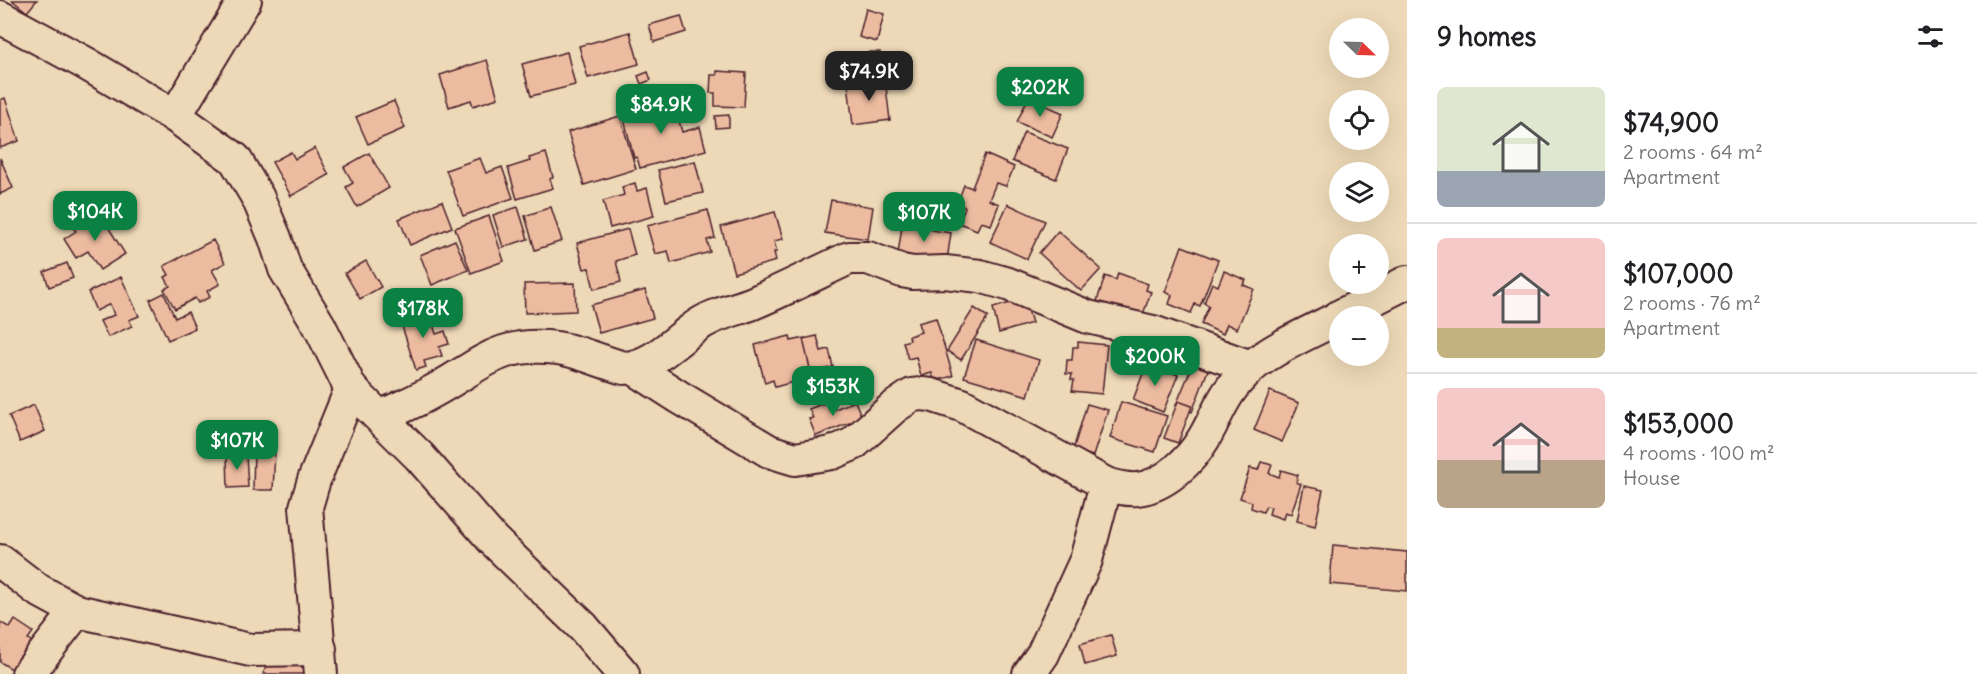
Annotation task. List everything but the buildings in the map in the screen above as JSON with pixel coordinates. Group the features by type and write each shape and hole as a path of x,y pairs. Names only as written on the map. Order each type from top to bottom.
{"street":[{"path":"175,116 245,0"},
{"path":"0,17 85,63 175,116 235,159 245,174 276,238 285,268 351,389 419,456 493,540 583,627 623,674"},
{"path":"380,417 432,392 492,355 508,350 532,346 559,348 624,368 634,368 651,360 717,314 747,305 849,258 856,257 868,258 902,272 945,272 980,276 1008,284 1088,317 1153,332 1251,367"},
{"path":"1361,306 1407,282"},
{"path":"634,368 679,398 769,451 795,459 832,453 853,444 893,408 912,395 922,394 962,405 1106,484 1141,489 1165,480 1193,454 1205,436 1226,394 1251,367 1329,323"},
{"path":"0,561 38,590 77,611 250,650 321,662 306,507 314,480 351,389"},
{"path":"1029,674 1043,654 1086,560 1106,484"},
{"path":"28,674 77,611"}]}
